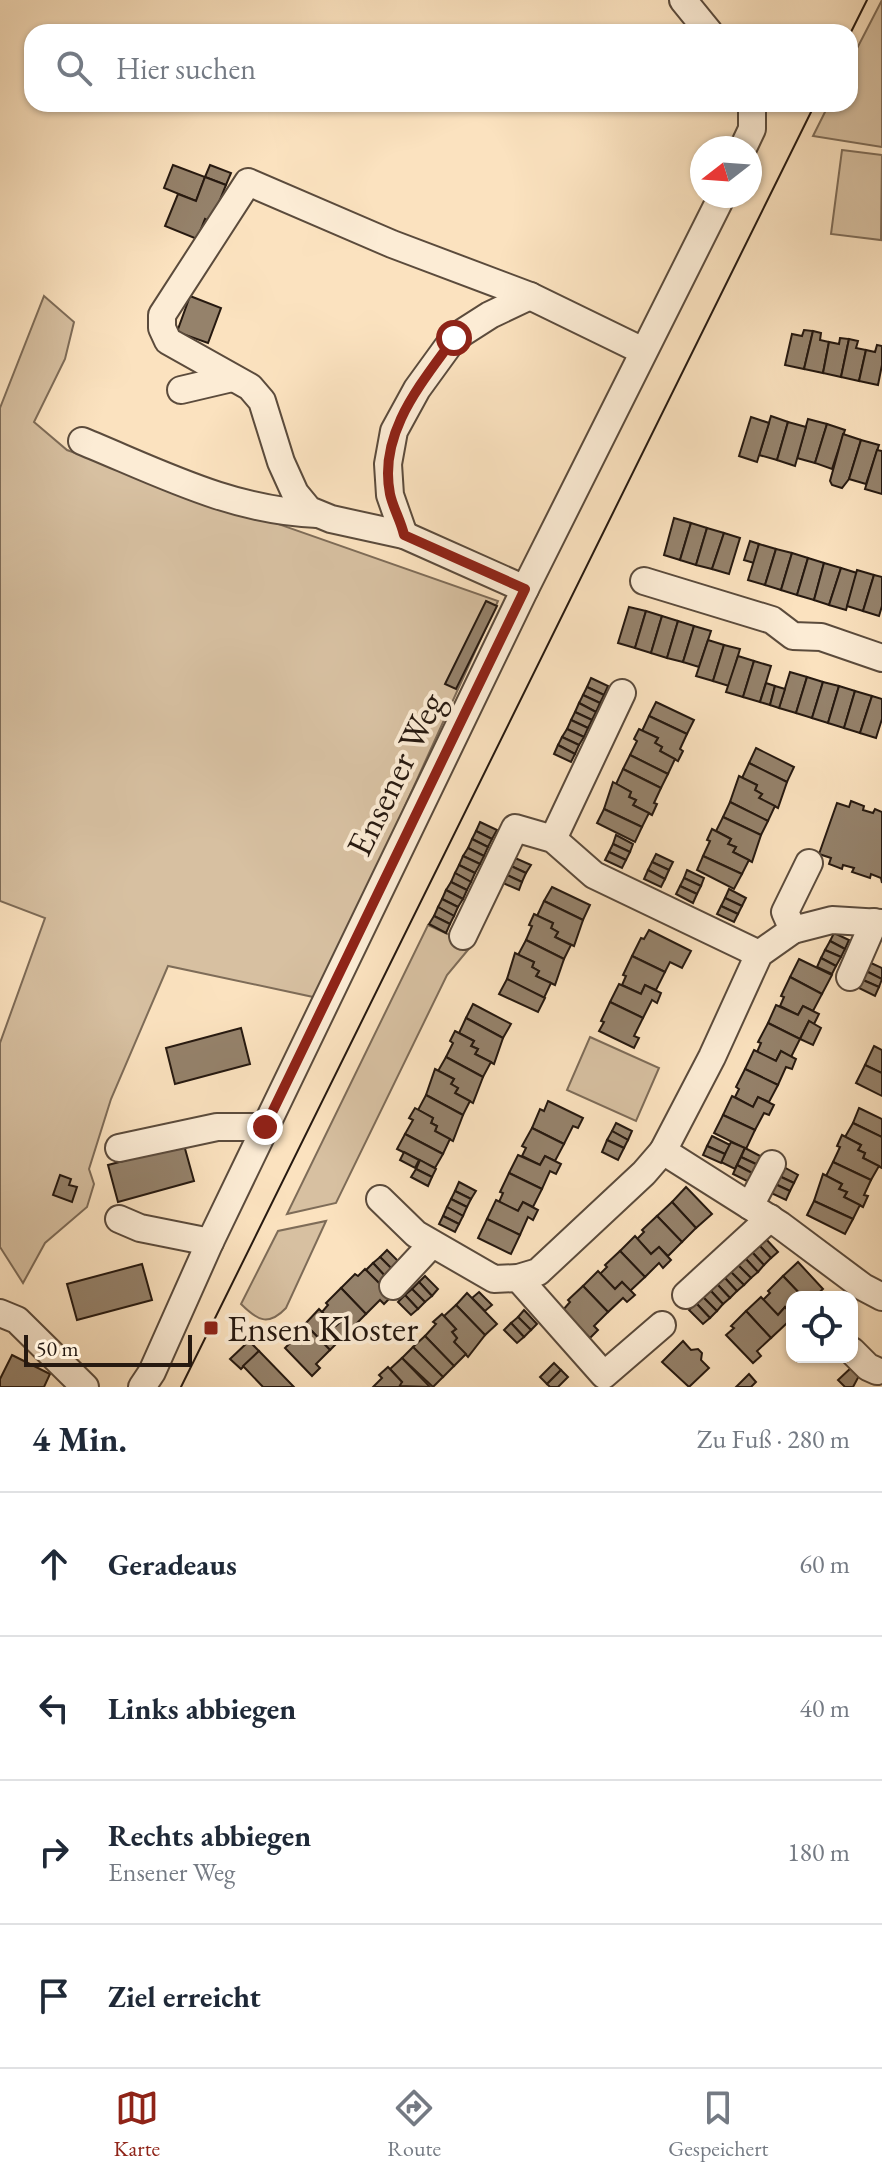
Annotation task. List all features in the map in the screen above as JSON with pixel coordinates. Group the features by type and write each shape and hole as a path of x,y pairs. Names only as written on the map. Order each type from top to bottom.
{"street":[{"path":"683,0 702,24"},
{"path":"749,136 752,112"},
{"path":"317,514 309,510 295,493 281,462 262,401 250,387 168,341 162,328 162,315 248,182 392,244 530,296 643,351"},
{"name":"Ensener Weg","path":"142,1387 152,1372 210,1242 525,589 716,208"},
{"path":"404,535 390,495 388,464 394,431 417,389 454,338 490,315 530,296"},
{"path":"181,390 232,378"},
{"path":"82,441 239,504 286,513 317,514 404,535 525,589"},
{"path":"644,581 772,620 793,636 821,637 882,658"},
{"path":"553,839 622,693"},
{"path":"463,936 515,828 553,839 594,875 759,954"},
{"path":"793,930 785,912 809,863"},
{"path":"380,1199 406,1226 494,1279 518,1278 538,1272 644,1173 663,1151 712,1057 759,954 793,930 832,920 878,922 850,977"},
{"path":"119,1148 217,1127 265,1127"},
{"path":"663,1151 760,1212 863,1287 882,1297"},
{"path":"686,1295 760,1212 772,1164"},
{"path":"119,1219 140,1228 210,1242"},
{"path":"393,1286 432,1244"},
{"path":"518,1278 604,1375 662,1325"},
{"path":"0,1313 17,1320 85,1387"},
{"path":"858,1357 876,1372"}],"shaded area":[{"path":"882,0 882,147 813,136 825,112 858,112 858,46"},
{"path":"842,150 882,155 881,240 831,234"},
{"path":"44,296 74,322 65,359 34,422 67,450 498,601 318,998 168,966 111,1099 89,1169 94,1184 87,1207 45,1243 23,1283 0,1247 0,1043 45,918 0,901 0,408"},
{"path":"428,925 472,945 447,975 336,1203 287,1214"},
{"path":"590,1037 659,1068 636,1121 567,1090"},
{"path":"326,1221 286,1308 268,1319 247,1310 241,1304 278,1231"}],"building":[{"path":"173,165 205,177 196,201 164,188"},
{"path":"210,165 231,173 226,185 205,177"},
{"path":"205,177 226,185 211,222 205,219 197,239 165,226 178,194 196,201"},
{"path":"190,296 221,308 208,343 177,332"},
{"path":"804,330 813,331 804,369 785,365 792,334 802,336"},
{"path":"813,331 821,333 820,340 829,342 823,373 804,369"},
{"path":"840,338 849,339 841,377 823,373 829,342 839,344"},
{"path":"849,339 858,341 856,348 866,350 859,381 841,377"},
{"path":"877,345 882,346 878,385 859,381 866,350 875,352"},
{"path":"771,416 788,422 777,460 759,455"},
{"path":"751,417 769,423 757,462 739,456"},
{"path":"808,419 827,424 815,463 797,458"},
{"path":"788,422 806,427 795,466 777,460"},
{"path":"827,424 845,430 832,469 815,463"},
{"path":"843,434 861,440 849,479 842,488 832,485 830,481"},
{"path":"861,440 879,445 866,484 849,479"},
{"path":"877,450 882,451 882,494 865,489"},
{"path":"674,518 691,523 680,560 664,555"},
{"path":"691,523 707,528 696,565 680,560"},
{"path":"707,528 724,533 712,569 696,565"},
{"path":"724,533 740,538 729,574 712,569"},
{"path":"750,541 759,544 754,563 744,560"},
{"path":"759,544 776,549 765,585 748,580"},
{"path":"776,549 792,553 781,590 765,585"},
{"path":"792,553 808,558 797,595 781,590"},
{"path":"808,558 824,563 814,600 797,595"},
{"path":"824,563 841,568 829,605 814,600"},
{"path":"841,568 857,573 846,610 829,605"},
{"path":"857,570 874,575 863,611 847,606"},
{"path":"874,575 882,577 879,616 863,611"},
{"path":"486,601 497,606 456,689 445,684"},
{"path":"629,607 646,611 635,648 618,643"},
{"path":"646,611 662,616 651,653 635,648"},
{"path":"662,616 678,621 667,658 651,653"},
{"path":"678,621 694,626 683,662 667,658"},
{"path":"694,626 711,631 699,667 683,662"},
{"path":"708,640 724,645 713,681 696,676"},
{"path":"724,645 740,649 729,686 713,681"},
{"path":"738,656 754,661 743,697 726,692"},
{"path":"754,661 771,666 760,702 743,697"},
{"path":"790,672 807,677 796,713 779,708"},
{"path":"807,677 823,682 812,718 796,713"},
{"path":"591,678 608,686 604,695 587,687"},
{"path":"823,682 839,686 828,723 812,718"},
{"path":"766,683 775,686 770,705 760,702"},
{"path":"775,686 785,689 779,708 770,705"},
{"path":"839,686 855,691 844,728 828,723"},
{"path":"587,687 604,695 600,703 583,695"},
{"path":"855,691 872,696 860,733 844,728"},
{"path":"583,695 600,703 596,712 579,703"},
{"path":"872,696 882,699 882,719 876,738 860,733"},
{"path":"656,702 694,720 687,734 649,716"},
{"path":"579,703 596,712 592,720 575,712"},
{"path":"575,712 592,720 588,728 571,720"},
{"path":"649,716 687,734 678,761 660,751 662,747 655,743 658,738 642,731"},
{"path":"571,720 588,728 584,737 567,729"},
{"path":"567,729 584,737 579,745 562,737"},
{"path":"639,729 658,738 655,743 662,747 660,751 675,759 668,774 630,755"},
{"path":"562,737 579,745 575,754 558,745"},
{"path":"558,745 575,754 571,762 554,754"},
{"path":"756,748 794,767 787,782 749,763"},
{"path":"630,755 668,774 661,788 623,769"},
{"path":"749,763 787,782 778,808 759,798 762,794 755,790 757,785 742,778"},
{"path":"623,769 661,788 652,815 633,805 636,800 629,797 631,792 616,784"},
{"path":"739,776 757,785 755,790 762,794 759,798 775,806 768,821 730,802"},
{"path":"613,782 631,792 629,797 636,800 633,805 649,813 642,827 604,809"},
{"path":"851,801 864,806 863,810 882,812 882,883 881,878 871,874 870,878 852,872 854,868 843,865 842,869 829,864 831,858 819,854 837,803 849,807"},
{"path":"730,802 768,821 761,835 723,817"},
{"path":"604,809 642,827 635,842 597,823"},
{"path":"723,817 761,835 752,862 733,852 736,847 728,844 731,839 716,831"},
{"path":"480,822 497,830 492,839 476,831"},
{"path":"712,829 731,839 728,844 736,847 733,852 749,860 742,874 703,856"},
{"path":"476,831 492,839 488,847 472,839"},
{"path":"616,835 633,844 630,852 613,844"},
{"path":"472,839 488,847 484,856 468,848"},
{"path":"613,844 630,852 626,860 609,852"},
{"path":"468,848 484,856 480,864 463,856"},
{"path":"609,852 626,860 622,868 605,860"},
{"path":"656,854 673,862 669,870 652,862"},
{"path":"463,856 480,864 475,873 459,865"},
{"path":"703,856 742,874 734,889 697,870"},
{"path":"515,858 531,865 526,873 511,866"},
{"path":"652,862 669,870 665,879 648,870"},
{"path":"459,865 475,873 471,882 455,873"},
{"path":"511,866 526,873 522,882 507,875"},
{"path":"648,870 665,879 661,887 644,879"},
{"path":"687,870 704,878 701,886 684,878"},
{"path":"455,873 471,882 467,890 451,882"},
{"path":"507,875 522,882 519,890 503,883"},
{"path":"684,878 701,886 697,894 680,886"},
{"path":"451,882 467,890 463,899 446,890"},
{"path":"680,886 697,894 693,903 676,894"},
{"path":"552,887 590,905 583,920 544,901"},
{"path":"729,889 746,898 742,906 725,898"},
{"path":"446,890 463,899 458,907 442,899"},
{"path":"725,898 742,906 738,914 721,906"},
{"path":"442,899 458,907 454,916 438,907"},
{"path":"544,901 583,920 574,946 555,937 558,932 551,928 553,923 537,916"},
{"path":"721,906 738,914 734,922 717,914"},
{"path":"438,907 454,916 450,924 434,916"},
{"path":"534,914 553,923 551,928 558,932 555,937 571,945 564,959 526,940"},
{"path":"434,916 450,924 446,933 429,924"},
{"path":"649,930 691,951 682,968 670,962 665,972 632,956"},
{"path":"834,933 849,940 845,949 830,941"},
{"path":"526,940 564,959 555,985 536,976 539,971 532,967 534,962 518,955"},
{"path":"830,941 845,949 841,957 825,950"},
{"path":"825,950 841,957 836,966 821,958"},
{"path":"515,953 534,962 532,967 539,971 536,976 551,983 544,998 507,979"},
{"path":"632,956 665,972 656,990 645,985 641,994 622,985"},
{"path":"821,958 836,966 832,974 817,967"},
{"path":"799,959 832,975 822,994 790,977"},
{"path":"871,963 882,968 882,979 866,971"},
{"path":"866,971 882,979 879,987 863,980"},
{"path":"790,977 822,994 813,1011 803,1006 798,1015 780,1006"},
{"path":"507,979 545,998 538,1012 499,994"},
{"path":"863,980 879,987 875,996 859,988"},
{"path":"619,984 641,994 645,985 661,993 657,1003 652,1000 643,1018 610,1002"},
{"path":"610,1002 643,1018 634,1036 639,1038 634,1048 599,1031"},
{"path":"473,1004 511,1024 503,1038 466,1018"},
{"path":"776,1005 798,1015 803,1006 819,1014 814,1024 809,1021 800,1039 768,1023"},
{"path":"466,1018 503,1038 494,1064 475,1054 478,1049 471,1046 474,1041 459,1033"},
{"path":"809,1021 821,1028 813,1045 800,1039"},
{"path":"768,1023 800,1039 791,1057 781,1051 776,1061 757,1052 761,1043 758,1042"},
{"path":"241,1028 250,1064 175,1084 166,1048"},
{"path":"455,1031 474,1041 471,1046 478,1049 475,1054 491,1062 483,1077 446,1057"},
{"path":"874,1046 882,1050 882,1073 865,1065"},
{"path":"754,1050 776,1061 781,1051 796,1059 792,1069 786,1067 778,1085 745,1069"},
{"path":"446,1057 483,1077 473,1103 455,1093 458,1088 451,1084 454,1079 438,1071"},
{"path":"865,1065 882,1073 882,1096 856,1083"},
{"path":"435,1069 454,1079 451,1084 458,1088 455,1093 470,1101 463,1115 426,1095"},
{"path":"745,1069 778,1085 769,1102 758,1097 753,1107 735,1097 739,1089 736,1087"},
{"path":"426,1095 463,1115 453,1141 435,1131 437,1126 431,1123 433,1118 418,1110"},
{"path":"732,1096 753,1107 758,1097 774,1105 769,1115 764,1113 755,1130 723,1115"},
{"path":"548,1101 583,1118 578,1128 573,1126 564,1144 532,1128 540,1109 544,1111"},
{"path":"415,1108 433,1118 431,1123 437,1126 435,1131 450,1139 443,1154 405,1134 413,1120 409,1118"},
{"path":"859,1108 882,1119 882,1137 853,1123"},
{"path":"723,1115 755,1130 746,1149 714,1133"},
{"path":"616,1123 632,1131 628,1140 612,1131"},
{"path":"853,1123 882,1137 882,1168 863,1158 865,1153 858,1150 861,1145 845,1137"},
{"path":"532,1128 564,1144 555,1161 545,1156 540,1165 522,1156 526,1148 522,1146"},
{"path":"612,1131 628,1140 624,1148 607,1140"},
{"path":"405,1134 443,1154 435,1168 397,1149"},
{"path":"842,1135 861,1145 858,1150 865,1153 863,1158 879,1166 871,1180 833,1162"},
{"path":"712,1136 730,1145 725,1154 707,1146"},
{"path":"607,1140 624,1148 618,1160 602,1152"},
{"path":"731,1142 745,1148 735,1169 721,1162"},
{"path":"184,1145 194,1181 118,1202 108,1165"},
{"path":"707,1146 725,1154 721,1163 703,1155"},
{"path":"745,1148 762,1157 758,1165 741,1157"},
{"path":"404,1152 419,1160 415,1168 400,1160"},
{"path":"518,1155 540,1165 545,1156 561,1164 556,1174 550,1171 542,1189 509,1173"},
{"path":"741,1157 758,1165 754,1174 737,1165"},
{"path":"420,1160 436,1169 432,1177 416,1169"},
{"path":"833,1162 871,1180 864,1195 868,1196 863,1207 844,1197 847,1192 839,1189 842,1184 826,1176"},
{"path":"737,1165 754,1174 749,1182 733,1174"},
{"path":"782,1166 798,1175 794,1183 777,1175"},
{"path":"416,1169 432,1177 428,1186 411,1177"},
{"path":"509,1173 542,1189 533,1207 523,1202 518,1211 499,1202"},
{"path":"823,1174 842,1184 839,1189 847,1192 844,1197 860,1205 853,1219 814,1201"},
{"path":"60,1175 71,1179 69,1185 77,1187 72,1202 53,1195"},
{"path":"777,1175 794,1183 790,1191 773,1183"},
{"path":"459,1182 476,1191 471,1199 455,1191"},
{"path":"773,1183 790,1191 786,1200 769,1192"},
{"path":"686,1187 712,1214 696,1228 672,1202"},
{"path":"455,1191 471,1199 467,1207 451,1199"},
{"path":"451,1199 467,1207 463,1216 447,1207"},
{"path":"496,1200 518,1211 523,1202 538,1210 533,1220 528,1217 520,1235 487,1219"},
{"path":"814,1201 853,1219 845,1234 807,1215"},
{"path":"672,1202 696,1228 682,1242 657,1216"},
{"path":"447,1207 463,1216 459,1224 443,1216"},
{"path":"443,1216 459,1224 455,1232 439,1224"},
{"path":"657,1216 682,1242 668,1256 659,1247 651,1254 637,1239"},
{"path":"487,1219 520,1235 511,1254 478,1238"},
{"path":"635,1236 651,1254 659,1247 671,1260 663,1268 659,1263 645,1277 620,1251"},
{"path":"765,1238 778,1252 771,1258 758,1244"},
{"path":"758,1244 771,1258 764,1265 751,1251"},
{"path":"387,1250 400,1263 393,1270 380,1257"},
{"path":"620,1251 645,1277 630,1291 622,1282 615,1289 600,1274"},
{"path":"751,1251 764,1265 758,1272 744,1257"},
{"path":"380,1257 393,1270 386,1277 373,1263"},
{"path":"744,1257 758,1272 751,1278 737,1264"},
{"path":"798,1262 823,1289 797,1291 783,1276"},
{"path":"373,1263 386,1277 379,1283 366,1270"},
{"path":"142,1264 152,1300 77,1320 67,1284"},
{"path":"737,1264 751,1278 744,1285 730,1271"},
{"path":"365,1269 392,1296 384,1304 380,1300 366,1314 341,1288"},
{"path":"598,1271 615,1289 622,1282 635,1295 627,1302 623,1298 608,1312 583,1286"},
{"path":"730,1271 744,1285 737,1291 724,1277"},
{"path":"425,1276 438,1289 432,1296 419,1282"},
{"path":"783,1276 797,1291 786,1291 786,1308 778,1315 763,1300 770,1293 768,1291"},
{"path":"724,1277 737,1291 730,1298 717,1284"},
{"path":"419,1282 432,1296 425,1302 412,1289"},
{"path":"717,1284 730,1298 723,1304 710,1290"},
{"path":"583,1286 608,1312 594,1326 598,1330 590,1338 563,1310 570,1302 568,1300"},
{"path":"341,1288 366,1314 352,1328 344,1319 336,1326 322,1312 328,1305 326,1303"},
{"path":"412,1289 425,1302 418,1309 405,1295"},
{"path":"710,1290 723,1304 717,1311 703,1297"},
{"path":"479,1292 492,1305 485,1311 472,1298"},
{"path":"467,1293 497,1324 485,1335 456,1305"},
{"path":"405,1295 418,1309 411,1315 398,1302"},
{"path":"703,1297 717,1311 710,1318 696,1303"},
{"path":"761,1297 778,1315 785,1307 786,1324 771,1338 746,1311"},
{"path":"696,1303 710,1318 703,1324 689,1310"},
{"path":"456,1305 485,1335 468,1357 454,1342 457,1338 452,1332 456,1329 444,1316"},
{"path":"319,1309 336,1326 344,1319 356,1332 348,1340 344,1336 330,1350 305,1324"},
{"path":"524,1310 537,1324 531,1330 518,1317"},
{"path":"746,1311 771,1338 757,1351 761,1356 753,1363 726,1335"},
{"path":"442,1314 456,1329 452,1332 457,1338 454,1342 466,1354 454,1366 425,1336"},
{"path":"518,1317 531,1330 524,1337 511,1323"},
{"path":"511,1323 524,1337 517,1343 504,1330"},
{"path":"305,1324 330,1350 316,1364 320,1368 312,1376 285,1348 292,1341 290,1338"},
{"path":"425,1336 454,1366 443,1377 413,1347"},
{"path":"249,1341 259,1351 241,1369 230,1359"},
{"path":"683,1341 691,1350 698,1349 702,1353 701,1360 709,1368 689,1387 662,1362"},
{"path":"413,1347 443,1377 433,1387 402,1358"},
{"path":"259,1351 294,1387 263,1387 243,1366"},
{"path":"12,1355 50,1374 44,1387 0,1387 0,1379"},
{"path":"402,1358 430,1387 398,1386 402,1382 390,1369"},
{"path":"554,1363 561,1370 547,1384 540,1377"},
{"path":"853,1366 860,1374 853,1387 845,1387 838,1380"},
{"path":"388,1367 402,1382 399,1387 373,1387 382,1378 379,1375"},
{"path":"561,1370 568,1377 558,1387 550,1387 547,1384"},
{"path":"749,1374 756,1382 751,1387 736,1387"}],"tram line":[{"path":"855,24 867,0"},
{"path":"181,1387 811,112"}],"place":[{"name":"Ensen Kloster","path":"211,1328"}],"route":[{"path":"265,1127 525,589 404,535 390,495 388,464 394,431 417,389 454,338"}]}
